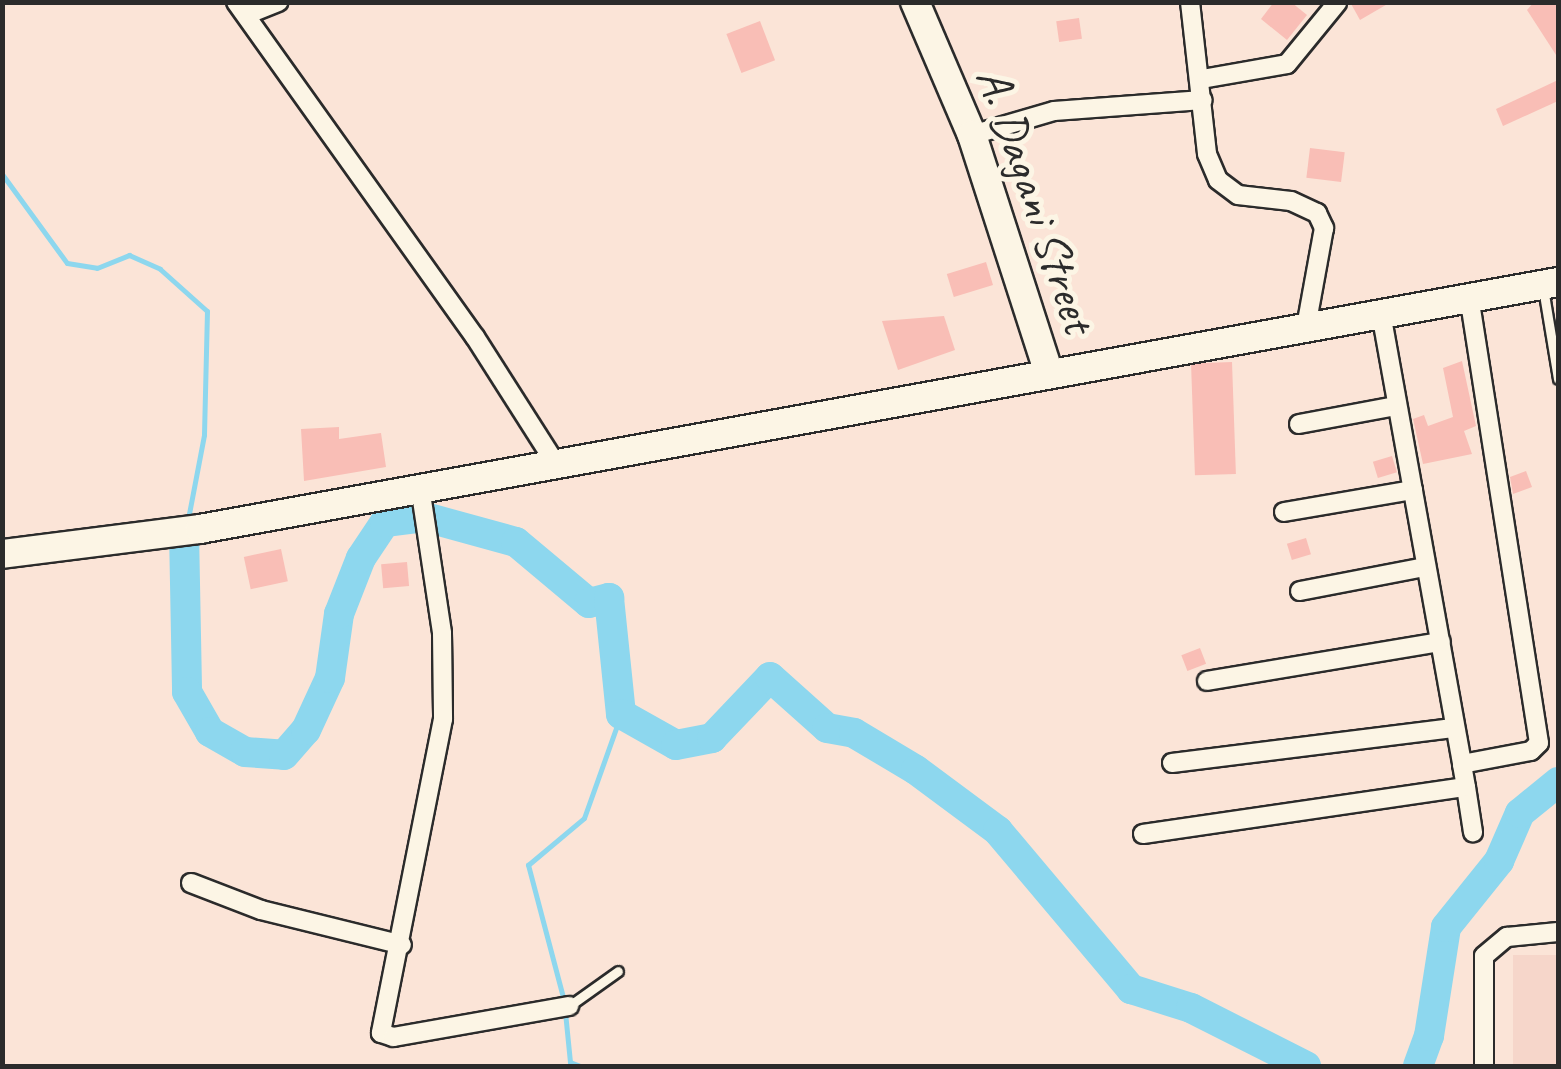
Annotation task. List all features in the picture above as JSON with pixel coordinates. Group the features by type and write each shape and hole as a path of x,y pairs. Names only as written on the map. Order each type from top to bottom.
{"main road":[{"name":"A. Dagani Street","path":"915,2 972,135 1049,373"},
{"path":"2,554 422,501 556,464 1551,283"}],"street":[{"path":"278,2 241,9 475,337 556,464"},
{"path":"1190,2 1202,79 1207,154 1227,192 1291,201 1316,213 1324,228 1306,327"},
{"path":"1202,79 1287,64 1337,4"},
{"path":"972,135 1054,111 1203,100"},
{"path":"1462,764 1532,750 1539,728 1469,298"},
{"path":"1381,313 1472,832"},
{"path":"1299,424 1396,406"},
{"path":"1284,512 1412,490"},
{"path":"422,501 445,688 402,945 381,1008 386,1037 560,1007"},
{"path":"1300,590 1425,567"},
{"path":"1207,682 1441,642"},
{"path":"1172,763 1455,728"},
{"path":"1143,834 1466,787"},
{"path":"191,883 261,910 402,945"},
{"path":"1484,1066 1484,956 1507,936 1550,932"}],"lane":[{"path":"1551,283 1558,379"},
{"path":"560,1007 618,972"}],"shaded area":[{"path":"1513,955 1558,955 1558,1066 1513,1066"}],"building":[{"path":"1274,2 1291,2 1307,15 1287,40 1261,19"},
{"path":"1350,2 1391,2 1360,20"},
{"path":"1534,2 1558,2 1558,58 1527,10"},
{"path":"1079,18 1082,39 1059,42 1056,21"},
{"path":"760,21 775,60 741,73 726,34"},
{"path":"1558,80 1558,101 1503,126 1496,109"},
{"path":"1310,148 1345,152 1341,182 1306,178"},
{"path":"986,262 993,285 954,297 947,274"},
{"path":"944,316 955,350 898,370 882,321"},
{"path":"1462,361 1476,426 1464,431 1472,454 1423,464 1413,419 1424,415 1428,426 1453,417 1443,368"},
{"path":"1232,362 1236,474 1195,475 1191,363"},
{"path":"339,427 339,439 381,433 386,467 304,481 301,429"},
{"path":"1392,456 1397,472 1378,478 1373,462"},
{"path":"1526,471 1532,487 1513,494 1510,477"},
{"path":"1306,538 1311,554 1292,560 1287,544"},
{"path":"281,549 288,581 251,589 244,557"},
{"path":"407,562 409,586 383,588 381,564"},
{"path":"1200,648 1206,664 1187,671 1181,655"}],"waterway":[{"path":"2,174 67,263 97,268 129,255 160,269 207,311 204,435 188,519"},
{"path":"184,531 187,692 210,732 245,752 284,755 306,730 330,678 339,614 361,558 385,522 425,517 516,542 589,603 609,598 621,714 676,745 712,738 770,677 827,728 854,733 916,770 998,831 1131,989 1191,1008 1306,1066"},
{"path":"564,1001 528,865 584,818 621,714"},
{"path":"1418,1066 1429,1036 1446,927 1499,861 1520,813 1558,782"},
{"path":"565,1012 570,1062 580,1066"}]}
